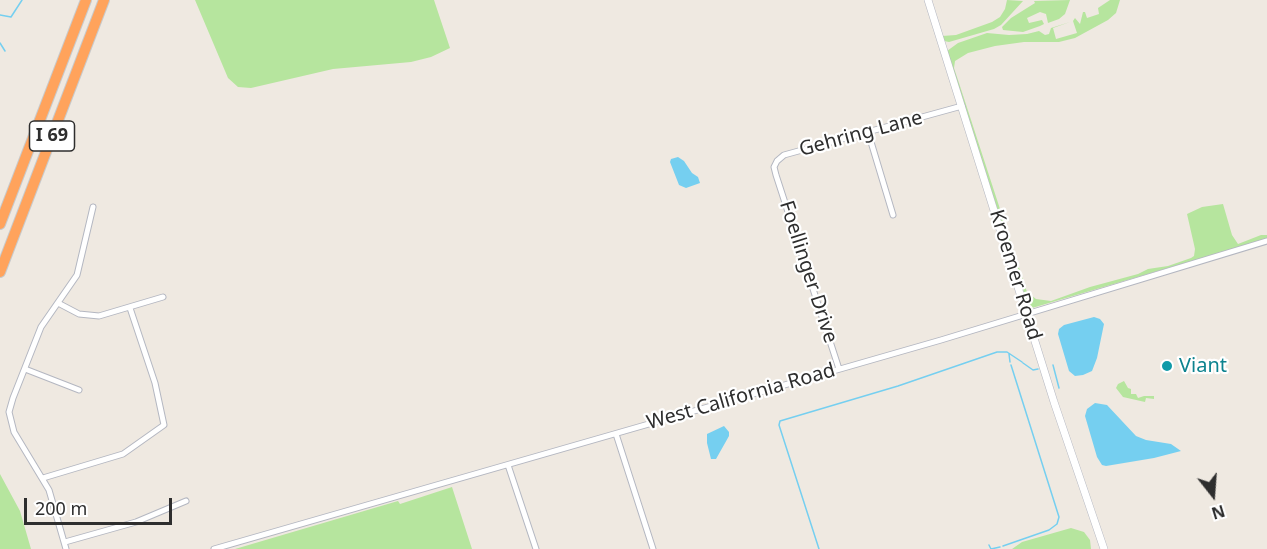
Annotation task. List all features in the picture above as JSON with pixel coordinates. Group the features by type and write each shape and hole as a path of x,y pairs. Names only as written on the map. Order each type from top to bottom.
{"highway":[{"name":"I 69","path":"0,224 87,0"},
{"name":"I 69","path":"0,273 104,0"}],"street":[{"name":"Kroemer Road","path":"928,0 1104,549"},
{"name":"Gehring Lane","path":"776,175 774,167 784,155 962,106"},
{"path":"868,132 893,215"},
{"name":"Foellinger Drive","path":"776,175 839,369"},
{"path":"66,549 51,496 43,478 14,432 9,417 13,398 41,327 74,281 79,269 93,207"},
{"name":"West California Road","path":"214,549 839,369 1267,241"},
{"path":"58,303 79,314 93,317 107,315 163,297"},
{"path":"43,478 123,454 165,426 155,383 130,308"},
{"path":"25,369 80,390"},
{"path":"616,434 653,549"},
{"path":"508,465 536,549"},
{"path":"65,542 136,522 186,501"}],"green space":[{"path":"195,0 434,0 450,48 431,57 411,62 333,69 251,88 238,87 228,78"},
{"path":"1007,0 1023,1 1001,25 949,42 944,41 942,36 956,35 1000,17"},
{"path":"1070,0 1065,14 1059,19 1048,23 1046,14 1040,12 1027,18 1029,23 1042,20 1044,24 1040,26 1023,32 1003,30 1002,27 1011,18 1035,3 1034,1"},
{"path":"1110,0 1120,0 1116,13 1108,20 1075,38 1059,42 1024,42 995,46 968,53 955,61 954,68 1027,292 1036,299 1051,301 1148,269 1168,266 1191,258 1194,256 1195,249 1187,214 1202,207 1223,204 1232,235 1238,244 1261,235 1267,235 1267,239 1032,308 1027,302 947,51 958,43 987,33 1009,35 1039,31 1045,35 1049,34 1051,28 1070,22 1053,28 1056,39 1077,33 1073,21 1075,18 1080,24 1083,12 1087,18 1099,14 1098,8"},
{"path":"1124,381 1131,389 1131,394 1136,394 1138,398 1154,396 1154,399 1146,398 1145,402 1123,397 1116,388"},
{"path":"0,474 20,511 31,549 0,549"},
{"path":"452,487 472,549 235,549 398,501 400,504"},
{"path":"1071,528 1084,532 1090,540 1091,549 1012,549 1022,542"}],"water":[{"path":"678,157 698,177 700,183 686,188 679,185 670,162 671,159"},
{"path":"1094,317 1100,319 1104,324 1097,358 1092,371 1075,376 1069,371 1058,334 1059,329 1064,325"},
{"path":"1095,403 1107,405 1136,436 1171,444 1181,451 1154,458 1102,465 1097,457 1085,416 1087,409"},
{"path":"724,426 729,436 716,459 711,459 707,434"}],"waterway":[{"path":"0,15 11,17 22,0"},
{"path":"0,43 5,51"},
{"path":"819,549 779,425 780,421 898,386 997,352 1007,352 1022,362"},
{"path":"1009,354 1010,362"},
{"path":"1023,363 1033,370 1038,369"},
{"path":"1003,546 1049,530 1057,524 1059,517 1011,365"},
{"path":"1053,365 1059,388"},
{"path":"989,545 991,549 1000,547"}],"place":[{"name":"Viant","path":"1167,366"}]}
